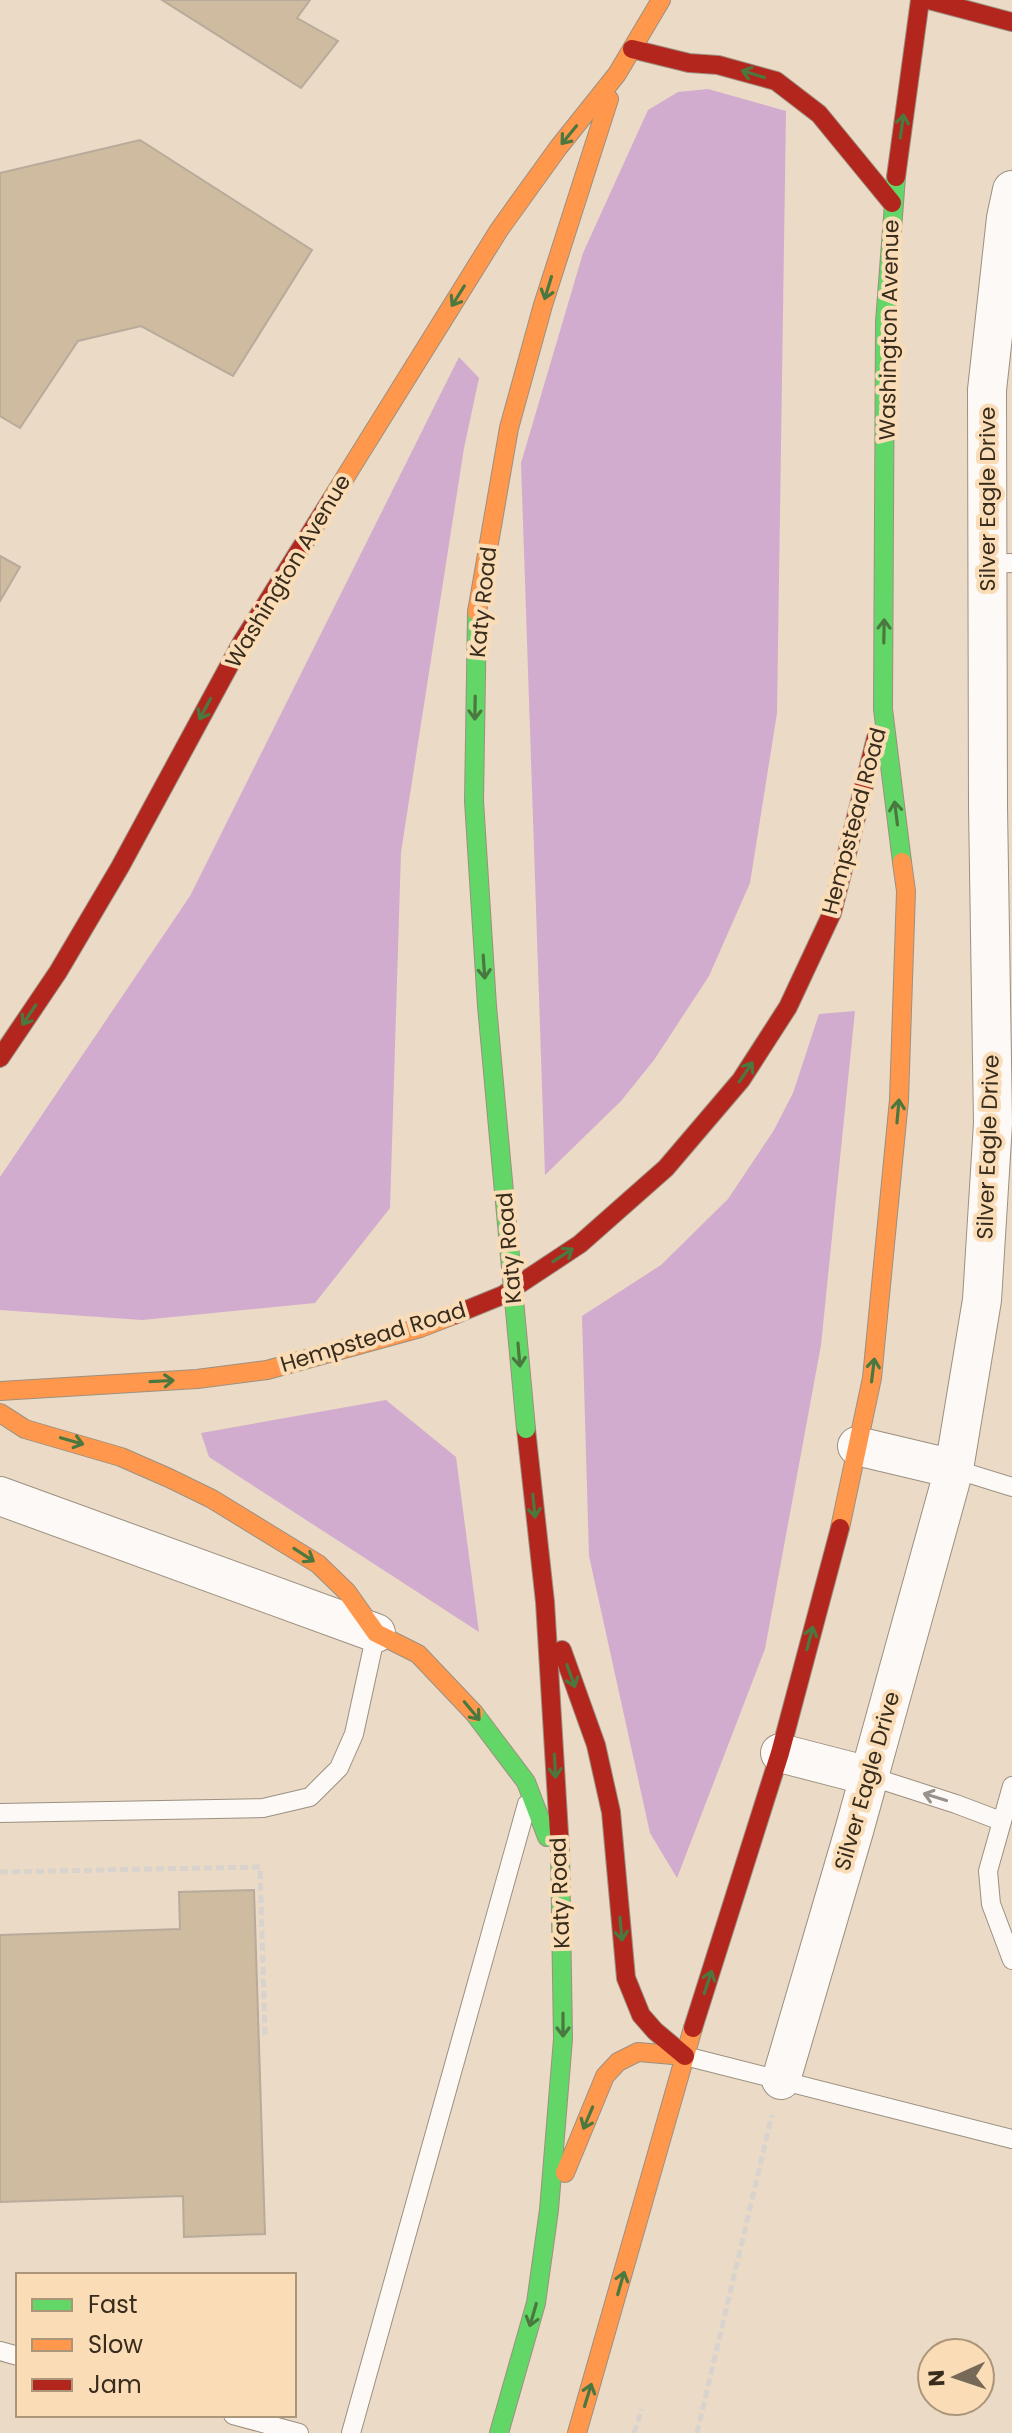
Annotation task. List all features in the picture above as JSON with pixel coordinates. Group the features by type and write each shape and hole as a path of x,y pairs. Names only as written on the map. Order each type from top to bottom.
{"main road":[{"path":"617,74 661,0"},
{"name":"Washington Avenue","path":"883,709 885,322 892,203 920,0"},
{"path":"929,0 1012,22"},
{"path":"632,49 689,63 718,65 776,81 819,114 892,203"},
{"name":"Washington Avenue","path":"0,1058 90,919 242,642 499,230 558,148 617,74"},
{"name":"Katy Road","path":"499,2433 536,2303 549,2210 563,2039 562,1877 545,1602 487,1006 474,801 476,620 509,428 547,292 617,74"},
{"path":"577,2433 685,2056 780,1753 841,1522 872,1378 899,1100 906,891 883,709"},
{"name":"Hempstead Road","path":"0,1391 197,1379 267,1370 420,1328 503,1295 580,1244 666,1168 741,1080 788,1007 832,913 883,709"},
{"path":"0,1413 25,1429 121,1457 224,1506 318,1564 347,1592 376,1633 418,1654 470,1708 526,1782 562,1877"},
{"path":"545,1602 596,1745 611,1812 626,1978 633,2005 648,2025 685,2056"},
{"path":"549,2210 605,2076 618,2062 638,2052 685,2056"}],"street":[{"name":"Silver Eagle Drive","path":"781,2080 954,1469 993,1231 1000,564 987,390 1006,218 1012,190"},
{"path":"857,1446 954,1469"},
{"path":"0,1496 376,1633"},
{"path":"780,1753 869,1776"}],"lane":[{"path":"954,1469 1012,1487"},
{"path":"0,1813 263,1808 310,1797 339,1768 354,1734 376,1633"},
{"path":"869,1776 1001,1821"},
{"path":"1012,1786 988,1871 991,1904 1012,1960"},
{"path":"351,2433 530,1793"},
{"path":"685,2056 1012,2139"},
{"path":"240,2417 299,2433"}],"path":[{"path":"0,1872 260,1867 265,2035"},
{"path":"697,2433 781,2080"},
{"path":"634,2433 642,2409"}],"shaded area":[{"path":"708,89 786,111 777,713 750,883 709,976 654,1060 621,1101 545,1175 521,463 583,253 648,110 678,92"},
{"path":"459,357 479,378 464,448 401,852 390,1208 315,1303 142,1320 0,1310 0,1177 190,896"},
{"path":"855,1011 821,1345 765,1649 677,1878 650,1833 589,1556 582,1316 661,1265 728,1199 774,1130 793,1093 819,1014"},
{"path":"386,1400 456,1457 479,1632 209,1457 201,1433"}],"building":[{"path":"162,0 310,0 297,18 338,41 301,88"},
{"path":"140,140 312,250 233,376 141,326 78,341 20,428 0,416 0,173"},
{"path":"0,556 20,567 0,601"},
{"path":"254,1890 265,2234 184,2237 183,2196 0,2202 0,1935 180,1929 179,1892"}],"traffic: fast":[{"path":"896,177 885,322 883,709 902,862"},
{"path":"477,612 474,801 499,1138"},
{"path":"499,1138 526,1429"},
{"path":"474,1713 526,1782 547,1837"},
{"path":"499,2433 536,2303 549,2210 563,2039 560,1850"}],"traffic: slow":[{"path":"331,500 499,230 558,148 617,74 661,0"},
{"path":"477,612 509,428 543,305 609,99"},
{"path":"840,1528 872,1378 899,1100 906,891 902,862"},
{"path":"0,1391 197,1379 267,1370 420,1328 454,1315"},
{"path":"0,1413 25,1429 121,1457 169,1478 212,1499 318,1564 347,1592 376,1633 418,1654 474,1713"},
{"path":"577,2433 693,2028"},
{"path":"565,2173 605,2076 618,2062 638,2052 685,2056"}],"traffic: jam":[{"path":"896,177 920,0"},
{"path":"929,0 1012,22"},
{"path":"632,49 689,63 718,65 776,81 819,114 892,203"},
{"path":"0,1058 58,972 120,867 242,642 331,500"},
{"path":"454,1315 503,1295 580,1244 666,1168 741,1080 788,1007 832,913 876,738"},
{"path":"526,1429 545,1602 560,1850"},
{"path":"693,2028 780,1753 840,1528"},
{"path":"562,1650 596,1745 611,1812 626,1978 641,2015 685,2056"}]}
